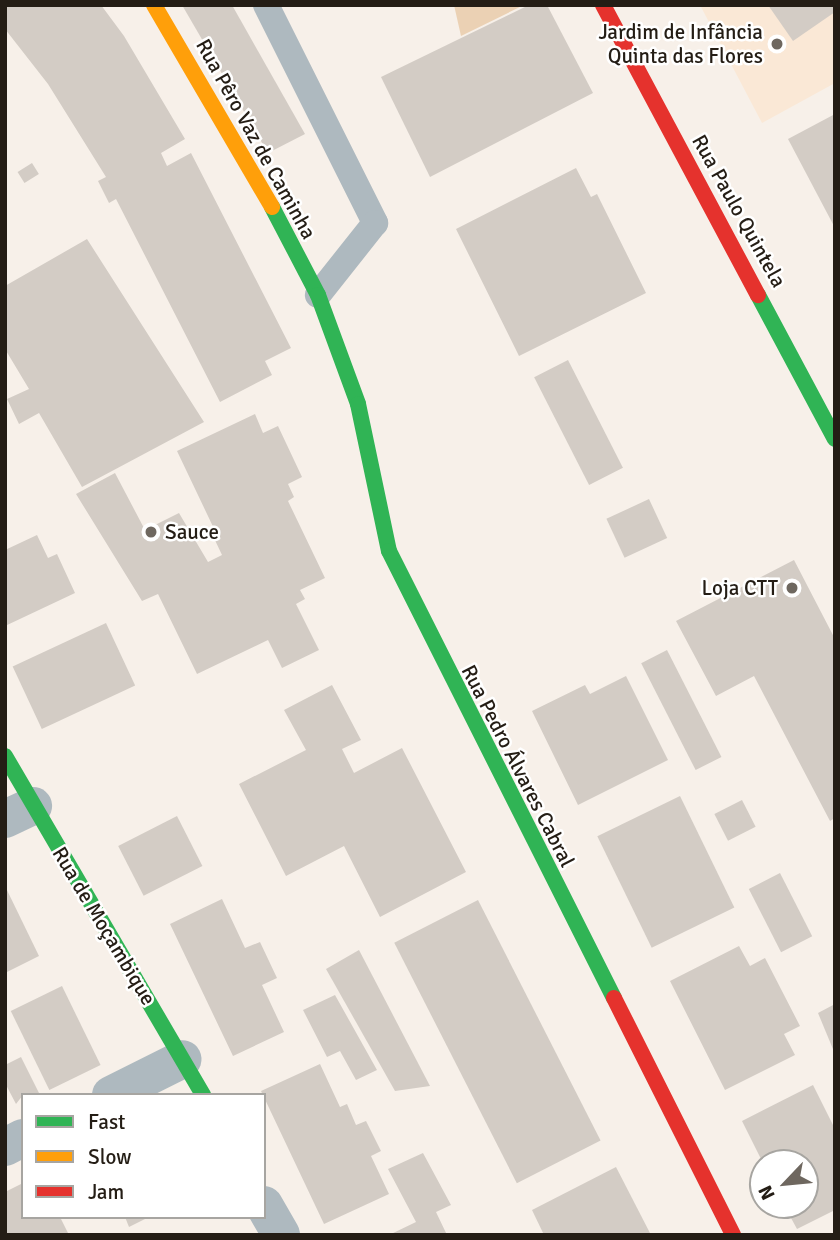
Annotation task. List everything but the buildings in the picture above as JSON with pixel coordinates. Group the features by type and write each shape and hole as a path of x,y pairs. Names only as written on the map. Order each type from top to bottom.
{"street":[{"name":"Rua Pêro Vaz de Caminha","path":"154,5 237,141 318,295"},
{"name":"Rua Paulo Quintela","path":"603,5 835,439"},
{"name":"Rua Pedro Álvares Cabral","path":"318,295 358,404 389,551 733,1235"},
{"name":"Rua de Moçambique","path":"5,756 19,813 183,1059 202,1093"},
{"path":"115,1093 183,1059"},
{"path":"5,1147 21,1139"},
{"path":"266,1209 281,1235"}],"lane":[{"path":"266,5 376,223 318,295"}],"shaded area":[{"path":"454,5 524,5 461,36"},
{"name":"Jardim de Infância Quinta das Flores","path":"700,5 835,5 835,83 762,123"}],"traffic: fast":[{"path":"272,207 318,295 358,404 389,551 614,998"},
{"path":"758,295 835,439"},
{"path":"5,756 202,1093"}],"traffic: slow":[{"path":"154,5 272,207"}],"traffic: jam":[{"path":"603,5 758,295"},
{"path":"614,998 733,1235"}],"place":[{"name":"Jardim de Infância Quinta das Flores","path":"777,44"},
{"name":"Sauce","path":"151,532"},
{"name":"Loja CTT","path":"792,588"}]}
